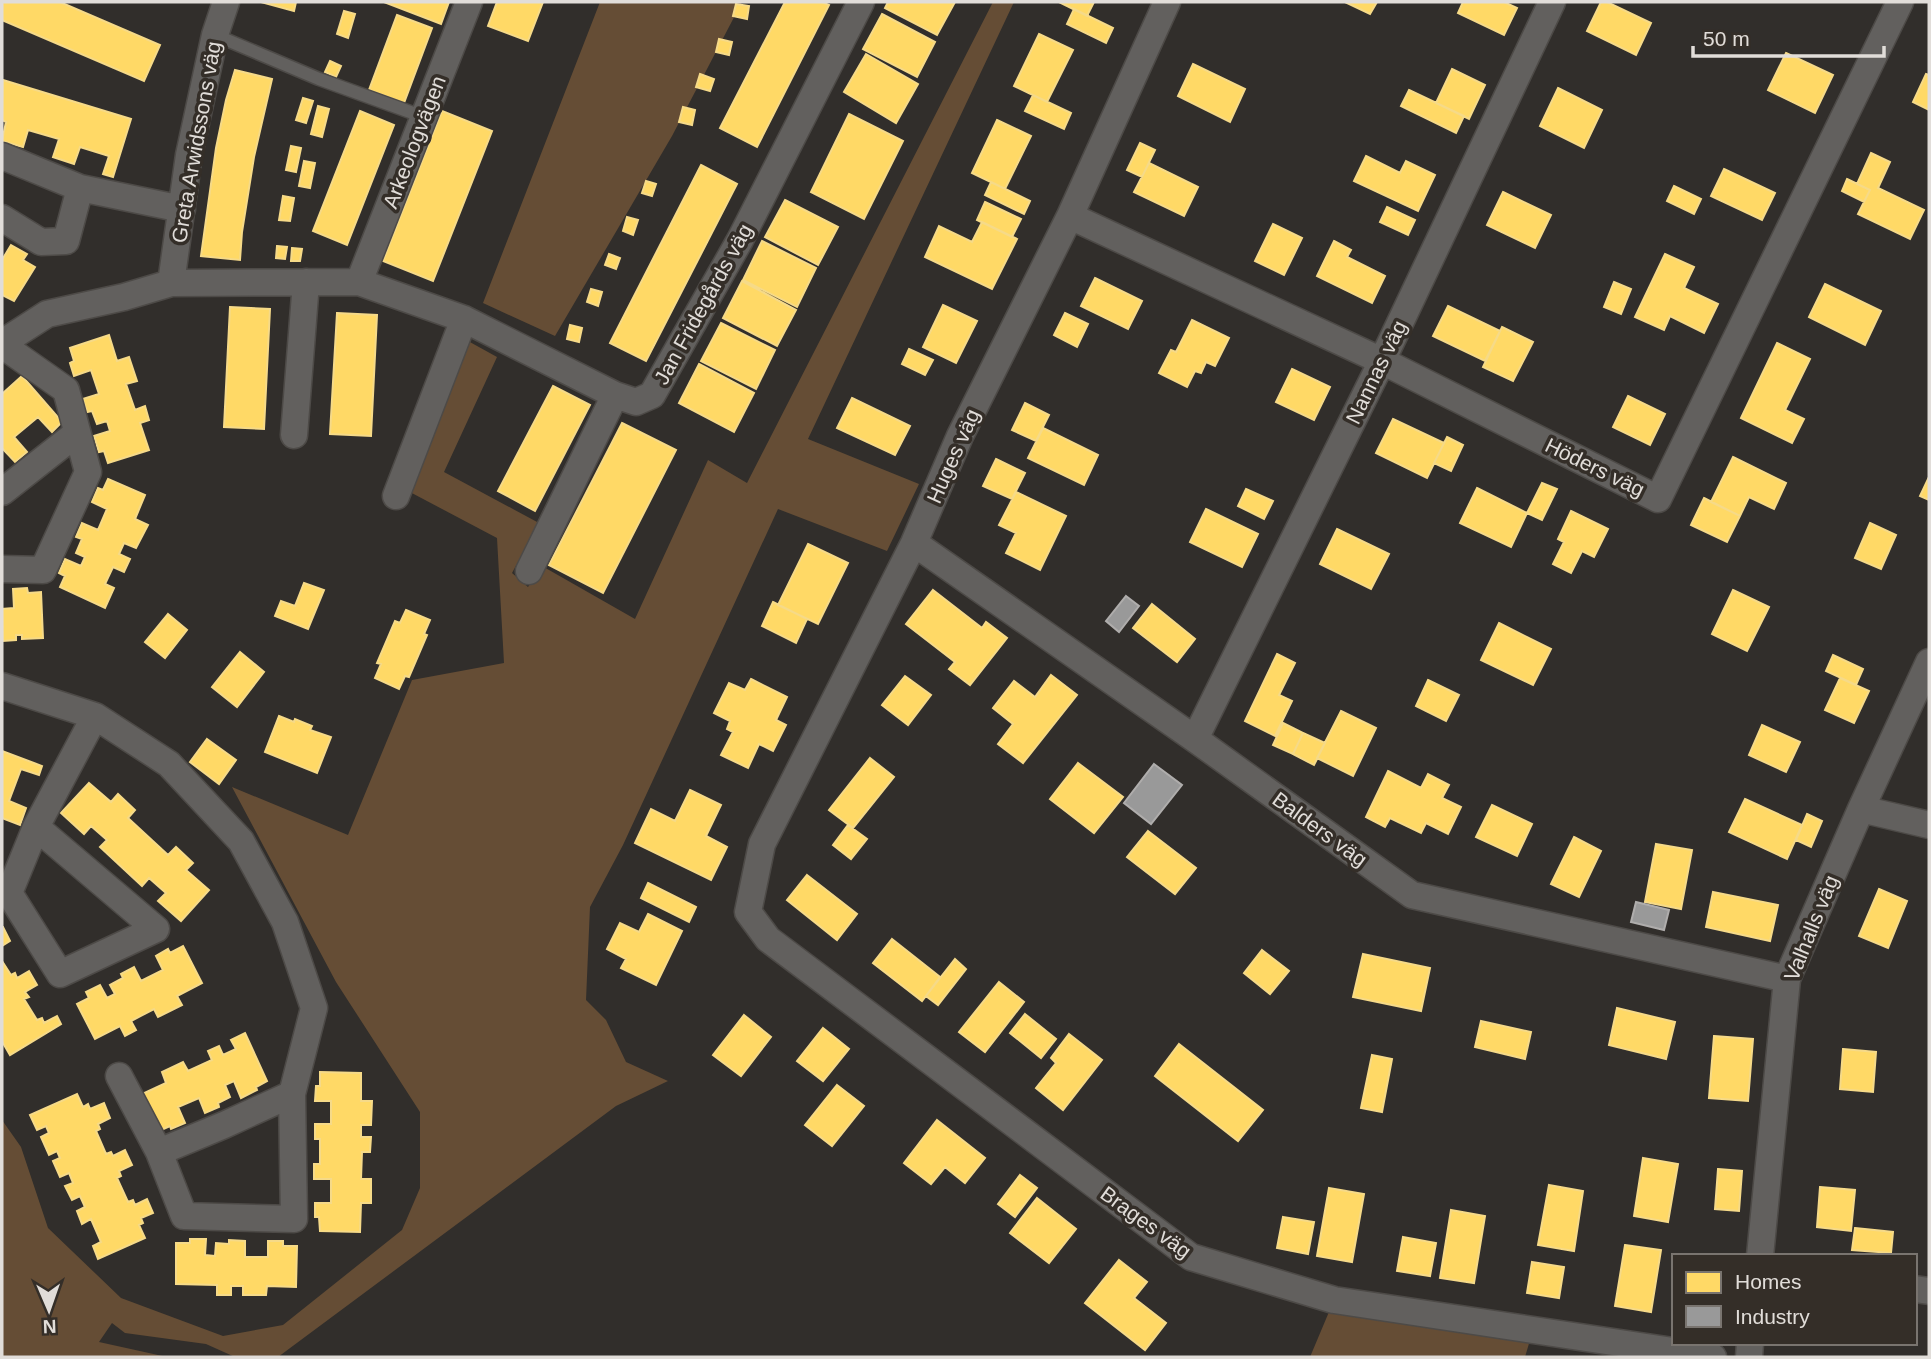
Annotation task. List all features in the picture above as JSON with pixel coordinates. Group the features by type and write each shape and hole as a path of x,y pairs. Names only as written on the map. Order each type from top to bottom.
{"street":[{"name":"Greta Arwidssons väg","path":"171,284 189,155 215,35 226,2"},
{"name":"Arkeologvägen","path":"359,282 469,2"},
{"name":"Jan Fridegårds väg","path":"615,395 636,402 652,395 740,240 861,2"},
{"name":"Huges väg","path":"748,912 762,844 914,543 960,436 1070,216 1167,2"},
{"name":"Nannas väg","path":"1195,739 1382,361 1552,2"},
{"name":"Höders väg","path":"1070,216 1382,361 1658,499 1900,2"},
{"path":"2,156 80,188 182,209"},
{"path":"2,218 41,242 66,241 80,188"},
{"path":"294,435 306,282"},
{"path":"2,569 43,570 88,472 66,390 2,344 47,314 171,284 359,282 464,318 615,395 529,571"},
{"path":"396,496 464,318"},
{"path":"2,492 77,433"},
{"name":"Balders väg","path":"914,543 1195,739 1412,895 1787,979"},
{"name":"Valhalls väg","path":"1760,1254 1787,979 1929,662"},
{"path":"2,686 94,716 169,764 241,841 285,922 314,1008 292,1094 294,1219 184,1216 159,1152 119,1076"},
{"path":"36,827 156,929 60,974 9,892 36,827 94,716"},
{"path":"1861,809 1929,825"},
{"name":"Brages väg","path":"748,912 768,939 1191,1257 1334,1300 1713,1357"},
{"path":"159,1152 292,1094"}],"lane":[{"path":"215,35 319,79 424,117"}],"shaded area":[{"path":"600,2 742,2 672,136 555,336 483,303"},
{"path":"993,2 1014,2 808,439 919,484 887,551 778,509 623,845 590,907 586,1000 606,1020 626,1062 668,1081 616,1106 278,1357 235,1357 206,1344 125,1333 112,1323 99,1342 167,1357 2,1357 2,1120 21,1147 48,1228 121,1298 223,1336 283,1325 402,1230 420,1188 420,1112 336,982 232,787 348,835 412,680 504,663 497,538 408,491 468,341 497,357 444,472 539,523 512,573 528,587 542,566 635,619 708,460 747,483"},
{"path":"1334,1300 1533,1330 1525,1357 1310,1357"}],"building: Homes":[{"path":"2,2 60,2 160,45 144,81 2,20"},
{"path":"261,2 296,2 294,11"},
{"path":"384,2 449,2 441,24"},
{"path":"497,2 543,2 528,41 488,26"},
{"path":"785,2 822,2 829,5 757,147 720,128"},
{"path":"888,2 955,2 937,35 885,8"},
{"path":"1059,2 1094,2 1087,16"},
{"path":"1345,2 1377,2 1370,14"},
{"path":"1463,2 1504,2 1517,8 1504,35 1458,13"},
{"path":"1601,2 1607,2 1651,23 1636,55 1587,31"},
{"path":"736,4 749,6 747,19 733,16"},
{"path":"1074,9 1113,28 1106,43 1067,24"},
{"path":"344,11 355,14 348,38 337,34"},
{"path":"882,14 935,42 917,77 863,49"},
{"path":"397,15 432,28 404,103 369,90"},
{"path":"1039,34 1073,50 1047,102 1014,86"},
{"path":"719,39 732,42 729,55 716,52"},
{"path":"1786,53 1833,75 1815,113 1768,90"},
{"path":"866,54 918,84 896,123 844,92"},
{"path":"330,61 341,66 336,77 325,72"},
{"path":"1193,64 1245,89 1230,122 1178,96"},
{"path":"1452,69 1485,85 1469,119 1436,103"},
{"path":"235,70 272,79 254,157 240,260 201,256 216,148"},
{"path":"700,74 714,79 710,91 696,87"},
{"path":"1926,74 1929,75 1929,110 1913,102"},
{"path":"3,80 131,119 113,177 103,174 109,156 80,147 74,164 53,157 59,139 28,130 23,147 2,141 6,122 2,120"},
{"path":"1558,88 1602,110 1584,148 1540,126"},
{"path":"1409,90 1464,116 1456,133 1401,106"},
{"path":"1033,95 1071,113 1064,129 1025,111"},
{"path":"303,98 313,101 306,123 296,120"},
{"path":"318,106 329,109 322,137 311,134"},
{"path":"683,107 695,110 692,125 679,122"},
{"path":"360,111 394,125 347,245 313,231"},
{"path":"442,111 492,131 433,281 383,261"},
{"path":"849,114 903,141 864,219 811,192"},
{"path":"997,120 1031,136 1005,189 972,173"},
{"path":"1140,143 1155,150 1142,177 1127,170"},
{"path":"291,146 301,148 296,172 286,170"},
{"path":"1871,153 1890,162 1878,188 1924,210 1910,239 1858,214 1870,190 1857,184"},
{"path":"1366,156 1400,173 1406,161 1435,175 1418,211 1354,181"},
{"path":"304,161 315,163 310,188 299,186"},
{"path":"1149,163 1198,187 1184,216 1134,192"},
{"path":"701,165 737,184 646,361 610,343"},
{"path":"1724,169 1775,193 1762,220 1711,196"},
{"path":"1847,179 1870,190 1864,202 1842,191"},
{"path":"646,181 656,184 652,196 642,193"},
{"path":"991,182 1030,201 1024,214 985,195"},
{"path":"1674,186 1701,199 1694,214 1667,201"},
{"path":"1503,192 1551,215 1535,248 1487,225"},
{"path":"283,196 294,198 290,221 279,220"},
{"path":"785,200 838,227 818,265 765,237"},
{"path":"985,202 1021,219 1012,237 977,220"},
{"path":"1387,207 1415,220 1408,235 1380,222"},
{"path":"627,217 638,220 633,235 623,231"},
{"path":"982,222 1017,239 992,289 925,257 939,226 972,242"},
{"path":"1273,224 1302,238 1284,275 1255,261"},
{"path":"762,241 816,268 797,307 743,280"},
{"path":"1334,241 1351,250 1347,257 1385,276 1372,303 1317,276"},
{"path":"11,245 27,254 23,260 35,267 14,301 2,295 2,260"},
{"path":"277,246 287,247 285,259 276,258"},
{"path":"292,248 302,249 300,261 291,261"},
{"path":"609,254 620,258 616,269 605,265"},
{"path":"1665,254 1694,267 1684,288 1718,304 1704,333 1670,316 1664,330 1635,317"},
{"path":"1095,278 1142,301 1128,329 1081,306"},
{"path":"742,281 796,310 777,346 723,318"},
{"path":"1614,282 1631,289 1621,314 1604,307"},
{"path":"1825,284 1881,311 1865,345 1809,317"},
{"path":"591,289 602,292 598,306 587,302"},
{"path":"943,305 977,321 956,363 923,347"},
{"path":"1448,306 1500,331 1485,361 1433,336"},
{"path":"230,307 270,309 264,429 224,427"},
{"path":"337,313 377,315 371,436 330,434"},
{"path":"1065,313 1088,324 1077,347 1054,335"},
{"path":"1192,320 1229,338 1215,366 1206,362 1201,373 1195,371 1187,387 1159,373 1171,350 1176,352"},
{"path":"721,323 775,350 756,389 701,361"},
{"path":"570,325 582,328 579,342 567,339"},
{"path":"1502,327 1533,342 1513,381 1483,367"},
{"path":"109,335 117,361 129,357 137,381 126,384 135,410 145,406 149,420 140,423 149,450 108,463 104,451 99,452 94,436 110,431 107,421 97,424 92,411 87,412 83,399 99,394 91,370 74,376 70,363 74,361 70,348"},
{"path":"1777,343 1810,359 1785,410 1804,419 1792,443 1741,418"},
{"path":"909,349 933,360 925,375 902,364"},
{"path":"699,364 754,393 734,432 679,403"},
{"path":"1292,369 1330,387 1314,420 1276,402"},
{"path":"22,376 62,422 52,432 38,417 14,437 27,452 15,462 2,448 2,394"},
{"path":"553,386 590,405 535,511 498,491"},
{"path":"1628,396 1665,414 1650,445 1613,427"},
{"path":"852,398 910,426 895,455 837,428"},
{"path":"1025,403 1049,415 1036,441 1012,430"},
{"path":"1393,419 1444,443 1427,478 1376,453"},
{"path":"622,423 676,450 603,593 549,565"},
{"path":"1043,428 1098,455 1084,485 1028,458"},
{"path":"1447,437 1463,445 1451,471 1434,463"},
{"path":"1733,457 1786,483 1774,509 1749,497 1740,516 1711,502"},
{"path":"996,459 1025,473 1012,499 983,486"},
{"path":"1929,477 1929,500 1920,496"},
{"path":"108,479 145,495 135,519 148,525 136,548 124,543 119,554 130,559 124,572 113,567 105,584 114,588 105,608 60,587 65,576 59,573 65,559 81,566 85,557 76,553 82,539 76,537 82,523 98,530 107,509 92,502 98,488 103,490"},
{"path":"1542,483 1557,489 1542,520 1527,513"},
{"path":"1477,488 1527,513 1511,547 1460,523"},
{"path":"1246,489 1273,501 1264,519 1238,506"},
{"path":"1016,492 1066,516 1040,570 1006,553 1016,533 999,525"},
{"path":"1704,498 1740,516 1727,542 1691,525"},
{"path":"1206,509 1258,534 1242,567 1190,542"},
{"path":"1571,511 1608,529 1594,557 1582,551 1571,573 1553,564 1564,542 1558,539"},
{"path":"1870,523 1896,535 1881,569 1855,558"},
{"path":"1337,529 1389,554 1371,589 1320,564"},
{"path":"808,544 848,563 818,624 778,605"},
{"path":"304,583 324,590 308,629 275,616 281,601 295,606"},
{"path":"27,588 28,593 41,592 43,638 22,639 22,635 16,635 16,640 3,641 2,609 14,608 13,589"},
{"path":"933,590 982,628 986,622 1007,638 970,685 949,669 955,662 906,624"},
{"path":"1733,590 1769,607 1747,651 1712,634"},
{"path":"773,602 807,619 796,643 762,626"},
{"path":"1152,604 1195,639 1177,662 1133,628"},
{"path":"406,610 430,620 424,634 427,635 409,677 405,676 399,689 375,678 381,664 377,663 395,621 400,623"},
{"path":"168,614 187,630 165,658 145,642"},
{"path":"1499,623 1551,649 1533,685 1481,660"},
{"path":"240,652 264,672 237,707 212,687"},
{"path":"1277,654 1295,663 1279,695 1292,701 1275,736 1245,721"},
{"path":"1833,655 1863,669 1856,685 1826,671"},
{"path":"1051,675 1077,695 1023,763 998,744 1013,724 993,708 1014,681 1035,697"},
{"path":"905,676 931,695 908,725 882,705"},
{"path":"1840,678 1869,691 1854,723 1825,710"},
{"path":"751,679 787,697 776,720 786,725 773,751 759,744 748,768 721,755 733,732 727,729 730,721 714,713 729,683 745,690"},
{"path":"1428,680 1459,695 1446,721 1416,706"},
{"path":"1341,711 1376,728 1353,776 1317,758"},
{"path":"279,716 294,722 295,719 312,726 310,730 331,737 317,773 265,752"},
{"path":"1283,723 1303,733 1293,754 1273,745"},
{"path":"1762,725 1800,742 1786,772 1749,755"},
{"path":"1303,733 1325,743 1314,765 1293,754"},
{"path":"207,739 236,760 219,784 190,762"},
{"path":"2,751 42,766 39,775 21,769 9,801 26,808 20,825 2,818"},
{"path":"870,758 894,777 853,828 829,810"},
{"path":"1078,763 1123,797 1094,833 1050,799"},
{"path":"1388,771 1421,788 1428,774 1449,785 1442,798 1461,807 1448,834 1426,823 1421,833 1390,818 1385,827 1366,817"},
{"path":"89,783 111,802 118,794 135,810 128,818 168,855 176,847 193,863 186,870 209,890 181,921 158,901 166,893 149,878 142,886 100,847 107,840 91,826 84,834 61,813"},
{"path":"690,790 721,805 706,836 727,847 711,880 635,843 651,809 675,821"},
{"path":"1745,799 1802,825 1787,859 1729,832"},
{"path":"1492,805 1532,824 1517,856 1476,837"},
{"path":"1807,814 1822,821 1811,847 1796,840"},
{"path":"848,825 867,839 851,859 833,845"},
{"path":"1148,831 1196,868 1175,894 1127,857"},
{"path":"1574,837 1601,851 1579,897 1551,884"},
{"path":"1656,844 1692,850 1681,909 1645,902"},
{"path":"807,875 857,914 837,940 787,900"},
{"path":"648,883 696,907 689,922 641,898"},
{"path":"1879,889 1907,901 1888,948 1859,936"},
{"path":"1713,892 1778,905 1770,941 1706,927"},
{"path":"648,914 682,931 656,985 621,968 626,959 607,949 620,923 639,932"},
{"path":"2,927 10,941 2,946"},
{"path":"892,939 940,977 922,1001 873,963"},
{"path":"183,946 202,983 177,996 182,1005 158,1017 154,1009 131,1021 136,1030 125,1036 120,1026 95,1039 77,1004 89,998 86,992 100,985 107,998 115,994 110,985 123,978 121,974 134,967 141,981 163,970 156,956 168,949 170,953"},
{"path":"1262,950 1289,971 1270,994 1244,973"},
{"path":"1363,954 1430,968 1421,1011 1353,997"},
{"path":"955,959 966,969 938,1005 926,996"},
{"path":"2,961 11,975 15,973 17,978 29,971 37,985 25,992 29,997 24,999 37,1020 42,1018 44,1023 57,1016 61,1024 10,1055 2,1044"},
{"path":"999,982 1024,1002 985,1052 959,1032"},
{"path":"1617,1008 1675,1022 1666,1059 1609,1045"},
{"path":"1025,1014 1056,1039 1041,1058 1010,1033"},
{"path":"744,1015 771,1037 741,1076 713,1055"},
{"path":"1481,1021 1531,1032 1525,1059 1475,1047"},
{"path":"823,1028 849,1049 823,1081 797,1061"},
{"path":"245,1033 267,1081 241,1098 234,1081 225,1085 230,1097 218,1103 219,1107 205,1113 199,1098 178,1107 185,1123 157,1132 140,1095 166,1083 162,1072 183,1062 188,1071 212,1060 208,1051 219,1046 223,1055 236,1049 231,1040"},
{"path":"1069,1034 1102,1060 1063,1110 1036,1088 1056,1063 1051,1058"},
{"path":"1714,1036 1753,1039 1748,1101 1709,1098"},
{"path":"1179,1044 1263,1110 1238,1141 1155,1076"},
{"path":"1843,1049 1876,1052 1873,1092 1840,1089"},
{"path":"1372,1055 1392,1059 1382,1112 1361,1108"},
{"path":"320,1072 361,1073 361,1101 372,1101 371,1125 361,1125 361,1137 371,1137 370,1152 362,1152 361,1179 371,1179 371,1203 361,1203 360,1232 320,1231 319,1217 315,1217 315,1203 331,1203 331,1179 314,1179 314,1164 320,1164 320,1139 315,1139 315,1124 331,1124 331,1101 315,1101 316,1086 320,1086"},
{"path":"837,1085 864,1106 832,1146 805,1125"},
{"path":"77,1094 83,1107 88,1104 90,1109 104,1103 110,1118 98,1124 100,1129 96,1131 106,1154 111,1152 113,1156 125,1150 132,1165 119,1171 121,1176 117,1178 128,1202 133,1200 135,1205 147,1199 153,1213 141,1218 143,1223 139,1225 145,1238 98,1259 93,1246 101,1242 91,1219 82,1224 77,1211 85,1207 80,1196 72,1200 65,1186 73,1183 69,1173 60,1177 53,1161 60,1158 57,1151 49,1155 41,1137 49,1133 46,1126 37,1130 30,1115"},
{"path":"937,1120 985,1158 965,1183 945,1167 931,1184 904,1163"},
{"path":"1643,1158 1678,1164 1668,1222 1634,1216"},
{"path":"1718,1169 1742,1171 1739,1211 1715,1209"},
{"path":"1020,1175 1037,1188 1015,1217 998,1204"},
{"path":"1549,1185 1583,1191 1574,1251 1538,1245"},
{"path":"1820,1187 1855,1190 1851,1231 1817,1227"},
{"path":"1329,1188 1364,1194 1352,1262 1317,1256"},
{"path":"1037,1198 1076,1229 1049,1263 1010,1233"},
{"path":"1451,1210 1485,1216 1474,1283 1440,1278"},
{"path":"1283,1217 1314,1222 1308,1254 1277,1248"},
{"path":"1855,1228 1893,1232 1891,1253 1852,1250"},
{"path":"1403,1237 1436,1243 1430,1276 1397,1271"},
{"path":"190,1239 206,1239 205,1255 215,1256 216,1243 229,1244 229,1240 245,1241 245,1257 268,1257 268,1241 283,1241 283,1246 297,1246 296,1287 267,1286 266,1295 243,1295 243,1286 231,1286 231,1295 217,1295 217,1285 176,1284 176,1243 190,1243"},
{"path":"1625,1245 1661,1250 1651,1312 1615,1306"},
{"path":"1119,1260 1147,1282 1134,1298 1166,1323 1145,1350 1085,1303"},
{"path":"1532,1262 1564,1267 1559,1298 1527,1293"}],"building: Industry":[{"path":"1126,596 1139,606 1119,632 1106,621"},
{"path":"1154,764 1182,785 1151,824 1124,803"},
{"path":"1636,902 1669,910 1664,930 1631,922"}]}
